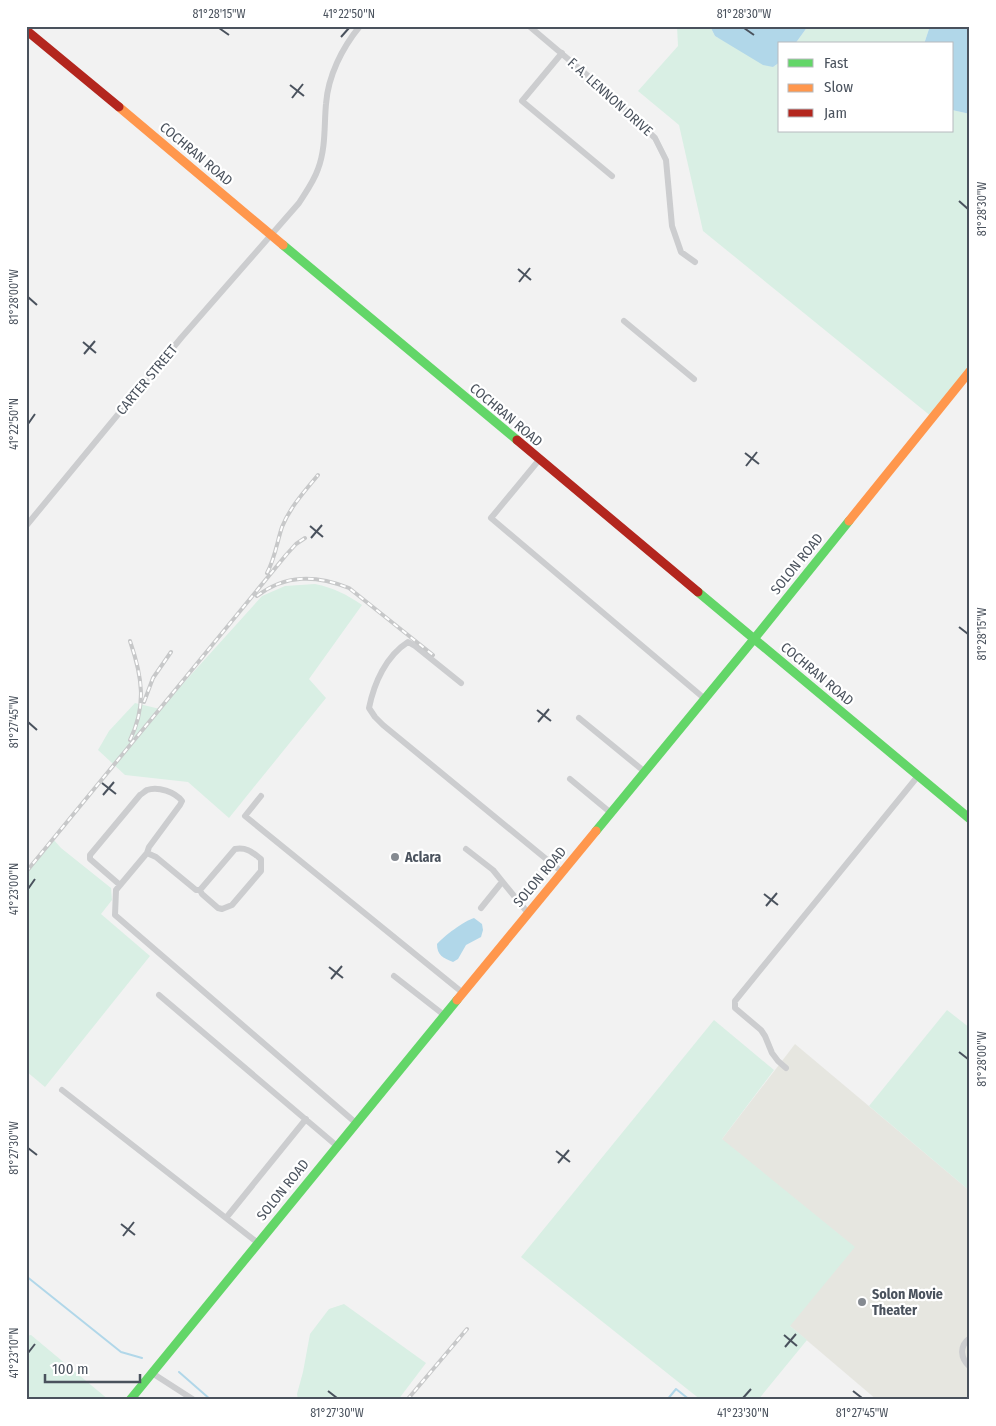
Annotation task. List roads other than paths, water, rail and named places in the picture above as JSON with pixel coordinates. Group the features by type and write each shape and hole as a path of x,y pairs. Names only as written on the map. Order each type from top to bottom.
{"street":[{"path":"271,236 299,203 318,169 324,141 326,102 333,74 343,50 360,26"},
{"name":"F. A. LENNON DRIVE","path":"529,26 600,86 655,138 666,160 672,226 681,252 695,262"},
{"name":"COCHRAN ROAD","path":"26,30 970,819"},
{"path":"562,54 522,101 612,176"},
{"name":"CARTER STREET","path":"26,526 181,338 271,236"},
{"path":"624,320 694,379"},
{"name":"SOLON ROAD","path":"130,1400 754,639 970,371"},
{"path":"539,460 491,518 705,699"},
{"path":"461,683 408,642 382,669 369,708 383,725 562,872"},
{"path":"579,718 645,772"},
{"path":"786,1068 772,1053 766,1036 736,1008 735,1001 918,776"},
{"path":"570,778 611,813"},
{"path":"120,885 90,859 90,855 140,795 148,790 160,790 171,793 182,801 147,853 116,890 115,915 356,1123"},
{"path":"261,796 245,816 463,993"},
{"path":"147,853 156,856 196,890 200,890 218,908 228,908 232,905 261,871 261,859 249,850 235,849 200,890"},
{"path":"466,849 493,870 528,913"},
{"path":"481,908 502,882"},
{"path":"394,976 444,1015"},
{"path":"159,995 337,1146"},
{"path":"62,1090 258,1243"},
{"path":"226,1218 306,1119"},
{"path":"970,1338 966,1341 962,1352 964,1360 970,1367"},
{"path":"152,1373 194,1400"}],"water":[{"path":"710,26 808,26 796,42 778,42 778,63 773,67 763,65 715,36"},
{"path":"930,26 970,26 970,114 954,110 954,42 925,42"},
{"path":"474,918 482,924 481,937 466,945 458,959 453,962 441,956 437,944 454,929"}],"waterway":[{"path":"26,1276 121,1352 142,1358"},
{"path":"179,1372 211,1400"},
{"path":"667,1400 676,1389 690,1400"}],"railway":[{"path":"267,573 285,520 318,475"},
{"path":"26,872 286,555 296,544 305,538"},
{"path":"257,596 290,580 313,579 349,588 433,655"},
{"path":"130,641 140,678 141,703 139,715 130,740"},
{"path":"144,702 153,678 171,652"},
{"path":"407,1400 467,1329"}],"place":[{"name":"Aclara","path":"395,857"},
{"name":"Solon Movie Theater","path":"862,1302"}]}
